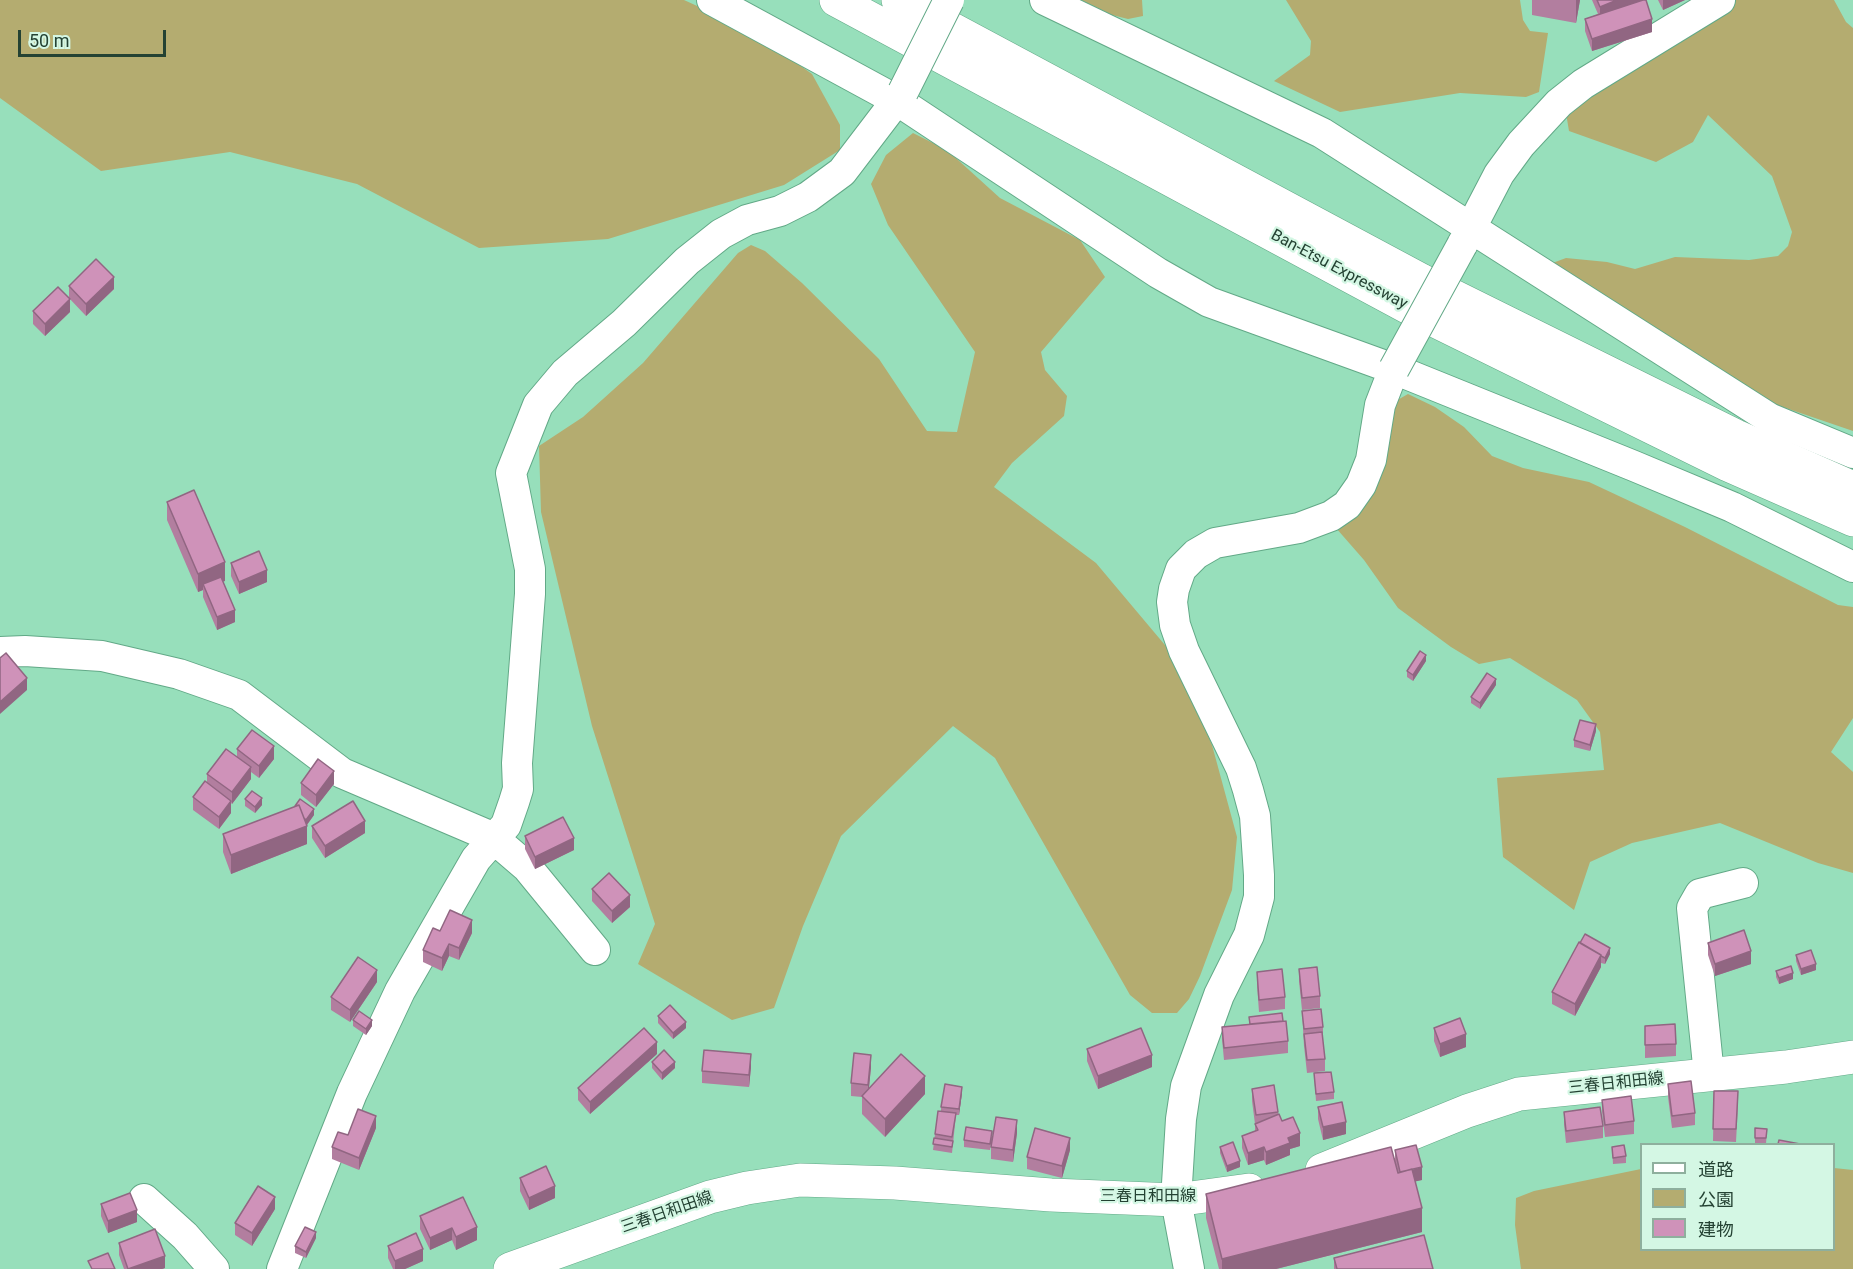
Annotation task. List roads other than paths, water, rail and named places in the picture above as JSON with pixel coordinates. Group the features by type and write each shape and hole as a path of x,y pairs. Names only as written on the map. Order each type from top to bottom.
{"main road":[{"name":"Ban-Etsu Expressway","path":"836,0 1421,314 1728,465 1853,520"},
{"name":"Ban-Etsu Expressway","path":"898,0 1421,280 1725,431 1853,488"},
{"name":"三春日和田線","path":"510,1269 710,1197 747,1188 800,1180 895,1183 1051,1195 1176,1200 1238,1193 1325,1170 1467,1111 1519,1094 1709,1075 1853,1057"}],"street":[{"path":"712,0 901,96 1158,273 1209,302 1394,369 1732,507 1853,567"},
{"path":"282,1269 352,1093 400,991 476,859 492,837 506,825 518,789 530,569 511,473 538,405 566,373 616,330 687,261 721,234 747,220 780,210 808,197 842,172 901,96 949,0"},
{"path":"1045,0 1322,133 1466,237 1769,418 1853,453"},
{"path":"1189,1269 1176,1200 1181,1119 1186,1086 1219,995 1250,935 1258,897 1259,875 1254,816 1241,768 1184,651 1173,613 1174,589 1181,568 1196,554 1215,543 1299,528 1331,516 1347,505 1361,485 1371,460 1380,405 1394,369 1499,174 1521,144 1559,103 1583,84 1720,0"},
{"path":"0,652 26,651 102,656 225,688 251,703 342,773 492,837 527,867 595,950"},
{"path":"1709,1075 1692,908 1701,894 1743,883"},
{"path":"144,1199 185,1236 214,1269"}]}
